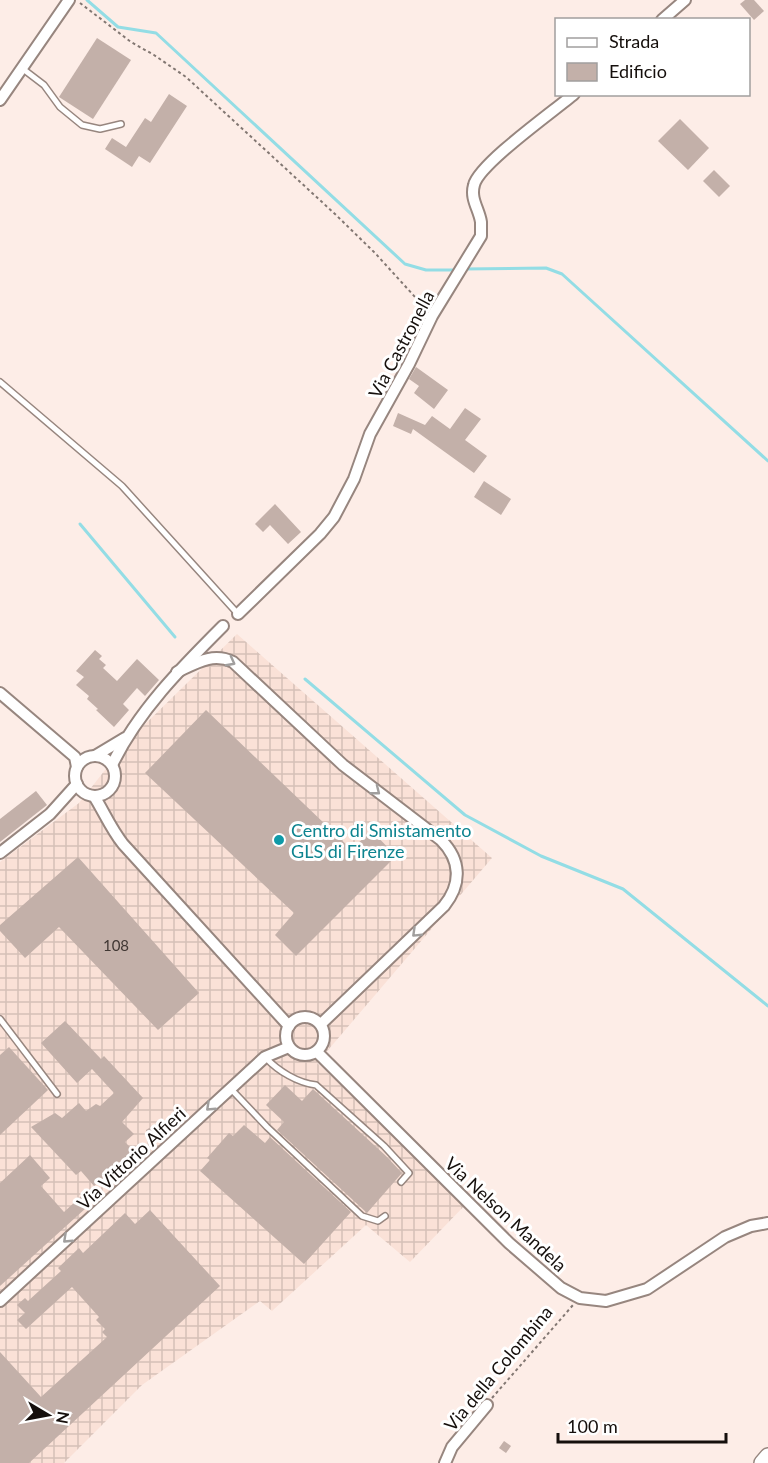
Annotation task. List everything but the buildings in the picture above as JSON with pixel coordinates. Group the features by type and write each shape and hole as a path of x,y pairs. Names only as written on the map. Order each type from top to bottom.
{"main road":[{"path":"762,1463 768,1456"}],"street":[{"path":"0,100 69,0"},
{"path":"664,18 685,0"},
{"name":"Via Castronella","path":"238,614 320,534 334,517 354,479 370,434 409,364 432,316 481,236 481,222 473,197 474,185 478,176 500,154 572,96"},
{"path":"112,765 125,738 177,672 223,626"},
{"path":"177,672 209,658 222,657 233,662 343,765 441,840 455,861 457,880 452,895 444,906 321,1024"},
{"path":"0,693 75,757 77,784 90,794 104,811 109,827 289,1026"},
{"path":"77,767 125,738"},
{"path":"66,748 107,760 112,765 115,778 108,790 104,811"},
{"path":"0,853 50,814 77,784"},
{"path":"69,795 108,790"},
{"path":"310,1017 321,1024 325,1036 317,1052 311,1055 299,1054 290,1047 286,1034 289,1026 297,1019 310,1017"},
{"name":"Via Vittorio Alfieri","path":"0,1302 264,1057 290,1047"},
{"name":"Via Nelson Mandela","path":"317,1052 509,1243 561,1288 580,1298 606,1301 647,1289 725,1237 751,1226 768,1223"},
{"name":"Via della Colombina","path":"445,1463 452,1447 487,1405"}],"lane":[{"path":"23,69 44,85 60,107 82,125 100,129 122,124"},
{"path":"0,382 122,486 238,614"},
{"path":"0,1019 57,1094"},
{"path":"264,1057 274,1066 306,1084 316,1085 384,1146 409,1173 401,1182"},
{"path":"230,1088 267,1127 362,1216 378,1221 385,1216"}],"path":[{"path":"75,0 131,42 186,77 367,245 432,316"},
{"name":"Via della Colombina","path":"487,1405 580,1298"}],"shaded area":[{"path":"237,634 492,858 317,1063 469,1201 410,1262 366,1225 272,1311 260,1301 142,1385 64,1463 0,1463 0,862 79,803 128,741"}],"waterway":[{"path":"87,0 118,27 156,33 405,264 426,270 456,270"},
{"path":"463,269 546,268 562,274 768,461"},
{"path":"80,524 175,637"},
{"path":"305,679 465,815 541,856 623,889 768,1006"}],"place":[{"name":"Centro di Smistamento GLS di Firenze","path":"279,840"}]}
